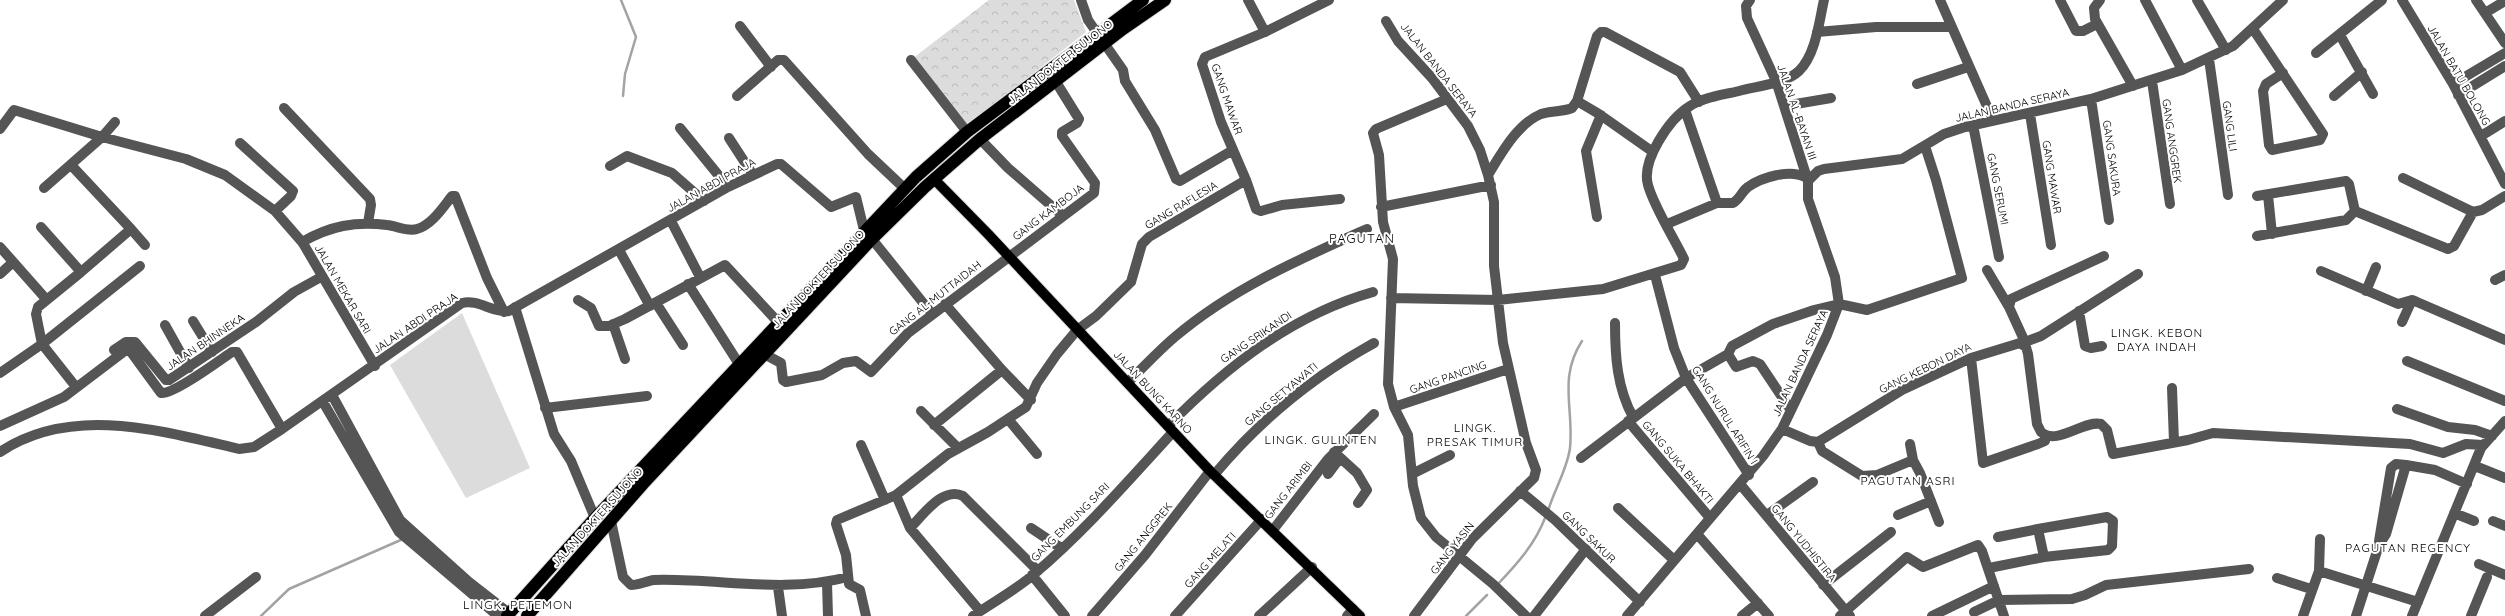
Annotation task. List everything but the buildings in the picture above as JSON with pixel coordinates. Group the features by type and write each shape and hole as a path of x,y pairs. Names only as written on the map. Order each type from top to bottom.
{"highway":[{"path":"505,615 522,600 595,518 778,322 868,235 904,188 967,132 1102,38 1143,0"},
{"name":"JALAN DOKTER SUJONO","path":"530,613 611,521 811,306 868,235 980,139 1056,82 1102,38 1165,0"},
{"path":"916,177 933,179 933,162"},
{"path":"522,600 530,613"}],"main road":[{"name":"JALAN BUNG KARNO","path":"933,179 1128,382 1212,473 1312,567 1353,614"}],"street":[{"path":"1081,0 1088,20 1123,70 1125,81 1137,104 1155,130 1178,180 1233,150"},
{"path":"1248,0 1265,32"},
{"name":"GANG MAWAR","path":"1329,0 1265,32 1207,57 1203,61 1221,122 1246,180 1255,208 1261,211 1282,205 1340,199"},
{"path":"1391,298 1498,300 1603,289 1655,275 1681,265 1684,259 1647,180 1646,172 1653,152 1670,126 1685,110 1699,102 1776,81 1793,75 1802,67 1817,32 1824,0"},
{"path":"1940,0 1968,67 1993,120"},
{"path":"2060,0 2076,31 2083,31 2097,24"},
{"path":"2099,0 2094,10 2097,24 2132,86"},
{"path":"2145,0 2182,70"},
{"path":"2197,0 2226,50"},
{"name":"JALAN BANDA SERAYA","path":"1627,616 1710,518 1749,475 1782,429 1790,409 1827,335 1839,304 1835,277 1808,199 1806,179 1824,169 1896,160 1911,155 1944,134 1973,125 2030,114 2091,99 2132,86 2152,82 2209,59 2226,50 2253,29 2283,0"},
{"path":"2316,53 2382,0"},
{"name":"JALAN BATU BOLONG","path":"2402,0 2453,84 2505,184"},
{"path":"2476,0 2505,43"},
{"path":"2485,13 2505,1"},
{"name":"JALAN AL-BAYAN III","path":"1748,3 1747,18 1776,81 1806,179"},
{"name":"JALAN BANDA SERAYA","path":"1386,21 1398,41 1468,126 1480,150 1488,175 1495,209 1494,266 1508,369 1526,443 1536,470 1536,475 1530,482"},
{"path":"740,26 771,67"},
{"path":"1817,32 1876,27 1952,27"},
{"path":"2253,29 2283,73 2323,134 2320,140 2272,150 2269,145 2263,91 2266,84 2283,73"},
{"path":"1488,175 1508,145 1528,122 1547,113 1566,111 1572,108 1577,101 1597,36 1604,31 1660,59 1680,72 1699,102"},
{"path":"2340,35 2373,94"},
{"path":"2453,84 2505,53"},
{"name":"GANG LILI","path":"2209,59 2228,195"},
{"path":"737,96 778,60 784,60 868,154 904,188"},
{"path":"911,60 967,132"},
{"path":"2458,95 2505,66"},
{"path":"1917,84 1968,67"},
{"path":"2334,96 2362,72"},
{"name":"GANG KAMBOJA","path":"1008,256 1094,193 1096,183 1062,137 1062,132 1077,123 1079,118 1056,82"},
{"name":"GANG ANGGREK","path":"2152,82 2170,204"},
{"path":"1784,106 1831,98"},
{"path":"1447,99 1374,130 1380,155 1381,208 1393,259 1387,374 1394,407 1408,435 1412,474 1421,518 1436,537 1526,616"},
{"name":"GANG SAKURA","path":"2091,99 2109,220"},
{"path":"1577,101 1601,115 1653,152"},
{"path":"284,108 370,199 369,218"},
{"path":"0,129 11,112 18,110 102,137 144,146 214,169 239,184 275,211 302,241"},
{"path":"1685,110 1717,203"},
{"name":"GANG MAWAR","path":"2030,114 2051,245"},
{"path":"1596,217 1586,151 1601,115"},
{"path":"2481,136 2505,121"},
{"path":"44,188 72,165 102,137 115,122"},
{"name":"GANG SERUMI","path":"1973,125 1999,256"},
{"path":"680,128 728,188"},
{"path":"729,138 754,175"},
{"path":"980,139 1008,168 1064,216"},
{"path":"240,142 293,191 291,196 275,211"},
{"path":"1581,458 1686,378 1728,354 1733,346 1773,324 1814,310 1839,304 1867,310 1962,278 1936,180 1924,146"},
{"path":"610,166 627,156 657,167 672,173 704,201"},
{"name":"JALAN ABDI PRAJA","path":"0,452 44,431 84,425 132,427 239,449 254,446 327,399 462,304 475,303 504,312 672,221 704,201 777,164 781,164 831,207 856,197 868,235"},
{"path":"72,165 145,245"},
{"path":"1667,224 1717,203 1735,202 1749,186 1780,174 1797,173 1806,179"},
{"path":"2403,178 2472,212 2482,210 2505,196"},
{"name":"GANG RAFLESIA","path":"1031,400 1043,373 1077,330 1096,316 1131,282 1142,244 1149,237 1246,180"},
{"path":"2257,196 2346,181 2349,184 2355,211"},
{"path":"1381,208 1491,185"},
{"path":"2268,195 2272,234"},
{"name":"JALAN MEKAR SARI","path":"375,366 320,277 302,241 350,223 369,218 407,230 417,229 436,216 452,196 455,196 488,278 504,312"},
{"path":"2355,211 2448,249 2454,246 2472,212"},
{"path":"2257,236 2346,220 2355,211"},
{"path":"672,221 700,277"},
{"path":"41,227 81,272"},
{"path":"1128,382 1176,336 1226,299 1248,285 1297,260 1367,228"},
{"path":"74,385 42,344 36,314 38,307 131,229"},
{"path":"868,235 932,314"},
{"path":"0,247 46,299"},
{"path":"619,250 653,304 683,345"},
{"name":"GANG AL-MUTTAIDAH","path":"766,355 781,363 783,380 786,382 822,374 848,361 856,361 870,372 899,340 1008,256"},
{"path":"2009,307 2011,299 2017,295 2104,256"},
{"path":"0,274 13,262"},
{"path":"578,300 591,308 599,326 613,324 653,304 721,265 728,267 778,322"},
{"path":"0,373 42,344 140,266"},
{"path":"2366,290 2376,267"},
{"path":"1987,270 2002,299 2009,307 2025,343 2028,354 2037,426 2046,436 2053,436 2093,424 2101,424 2107,430 2112,454 2188,440 2213,433 2410,444 2443,453 2466,444 2483,445"},
{"path":"2321,271 2398,304 2412,300 2505,340"},
{"name":"GANG KEBON DAYA","path":"1818,442 1902,390 1971,358 2016,344 2025,343 2041,336 2138,274"},
{"name":"GANG NURUL ARIFIN I","path":"1655,275 1674,348 1686,378 1749,475"},
{"path":"2495,280 2505,275"},
{"name":"JALAN BHINNEKA","path":"74,385 118,347 131,341 140,346 166,380 189,368 256,322 294,292 320,277"},
{"path":"688,284 739,364"},
{"name":"GANG SRIKANDI","path":"1170,429 1213,382 1277,336 1328,307 1373,292"},
{"path":"804,296 811,306"},
{"path":"2402,322 2412,300"},
{"path":"866,616 860,590 849,585 846,555 836,524 837,520 896,495 909,487 941,458 1023,410 1031,400 1002,370 945,304"},
{"path":"515,307 545,408 557,441 571,461 595,518"},
{"path":"2079,311 2085,346 2091,348 2102,346"},
{"path":"194,321 212,352"},
{"name":"GANG SUKA BHAKTI","path":"1615,323 1617,372 1631,419 1710,518"},
{"path":"613,324 625,359"},
{"path":"165,325 189,368"},
{"name":"GANG SETYAWATI","path":"1212,473 1264,422 1308,384 1341,362 1374,343"},
{"path":"0,426 53,403 74,385 126,350 131,352 162,393 181,386 232,352 237,352 282,429"},
{"path":"1728,354 1736,367 1753,361 1760,364 1790,409"},
{"path":"1971,358 1983,463 2045,441 2046,436"},
{"path":"2407,361 2505,400"},
{"name":"GANG PANCING","path":"1394,407 1508,369"},
{"path":"934,426 1002,370"},
{"path":"2172,388 2174,442"},
{"path":"545,408 647,396"},
{"path":"327,399 403,529 411,538 469,582 505,615"},
{"path":"2397,409 2448,427 2475,430 2492,436"},
{"path":"921,411 934,426 958,448"},
{"name":"GANG ARIMBI","path":"1272,530 1374,414"},
{"path":"1008,419 1037,454"},
{"path":"2412,616 2483,445 2505,421"},
{"name":"GANG EMBUNG SARI","path":"977,613 1008,594 1035,573 1057,545 1170,429"},
{"path":"1782,429 1810,441 1818,442 1822,450 1862,476 1877,474 1913,460"},
{"path":"1910,444 1913,460 1920,473 1939,522"},
{"path":"861,445 885,500"},
{"path":"1328,474 1337,455 1357,473 1366,490 1358,503"},
{"path":"1412,474 1450,455"},
{"path":"2356,616 2379,545 2392,466 2406,465 2435,470 2467,484"},
{"path":"2379,545 2386,534 2406,465"},
{"path":"2475,466 2505,478"},
{"name":"GANG ANGGREK","path":"1092,616 1145,555 1212,473"},
{"name":"GANG YASIN","path":"1414,616 1472,539 1530,482"},
{"path":"1767,515 1814,482"},
{"name":"GANG YUDHISTIRA","path":"1740,484 1767,515 1845,614"},
{"name":"GANG SAKUR","path":"1520,491 1586,549 1640,602"},
{"path":"910,528 943,496 958,494 963,496 1035,573 1065,616"},
{"path":"896,495 910,528 977,613"},
{"path":"2386,498 2397,500"},
{"path":"1898,515 1931,501"},
{"path":"1618,508 1674,560"},
{"path":"2454,513 2474,521"},
{"path":"1988,566 2044,557 2109,550 2112,546 2113,521 2107,518 1998,536"},
{"name":"GANG MELATI","path":"1175,616 1262,519"},
{"path":"611,521 623,577 631,585 653,580 778,586 827,583 848,577"},
{"path":"2493,521 2505,526"},
{"path":"1030,528 1057,545"},
{"path":"2038,529 2044,557"},
{"path":"1823,585 1891,532"},
{"path":"1697,534 1769,616"},
{"path":"2303,616 2311,589 2319,570 2320,539"},
{"path":"1845,614 1906,558 1911,557 1923,566 1978,545 1988,566 2004,616"},
{"path":"1534,616 1586,549"},
{"path":"2479,564 2505,575"},
{"path":"1259,616 1312,567"},
{"path":"1974,612 2000,600 2072,599 2085,595 2106,585 2249,569"},
{"path":"2319,570 2367,584 2418,602"},
{"path":"205,616 256,577"},
{"path":"2471,616 2487,577"},
{"path":"2277,578 2311,589"},
{"path":"827,583 828,616"},
{"path":"778,586 782,616"},
{"path":"1932,616 1994,586"},
{"path":"1742,616 1758,603"}],"green space":[{"path":"989,0 1074,0 1086,32 966,126 913,58"},
{"path":"462,313 530,468 466,498 390,365"}],"waterway":[{"path":"621,0 636,37 625,74 623,96"},
{"path":"1548,511 1563,472 1570,448 1571,433 1568,393 1569,381 1575,355 1582,341"},
{"path":"1498,584 1531,545 1545,518"},
{"path":"261,616 289,589 403,539"},
{"path":"1466,616 1487,595"}],"district":[{"name":"PAGUTAN","path":"1362,238"},
{"name":"LINGK. KEBON DAYA INDAH","path":"2157,339"},
{"name":"LINGK. PRESAK TIMUR","path":"1475,434"},
{"name":"LINGK. GULINTEN","path":"1321,439"},
{"name":"PAGUTAN ASRI","path":"1908,480"},
{"name":"PAGUTAN REGENCY","path":"2408,547"},
{"name":"LINGK. PETEMON","path":"518,604"}]}
